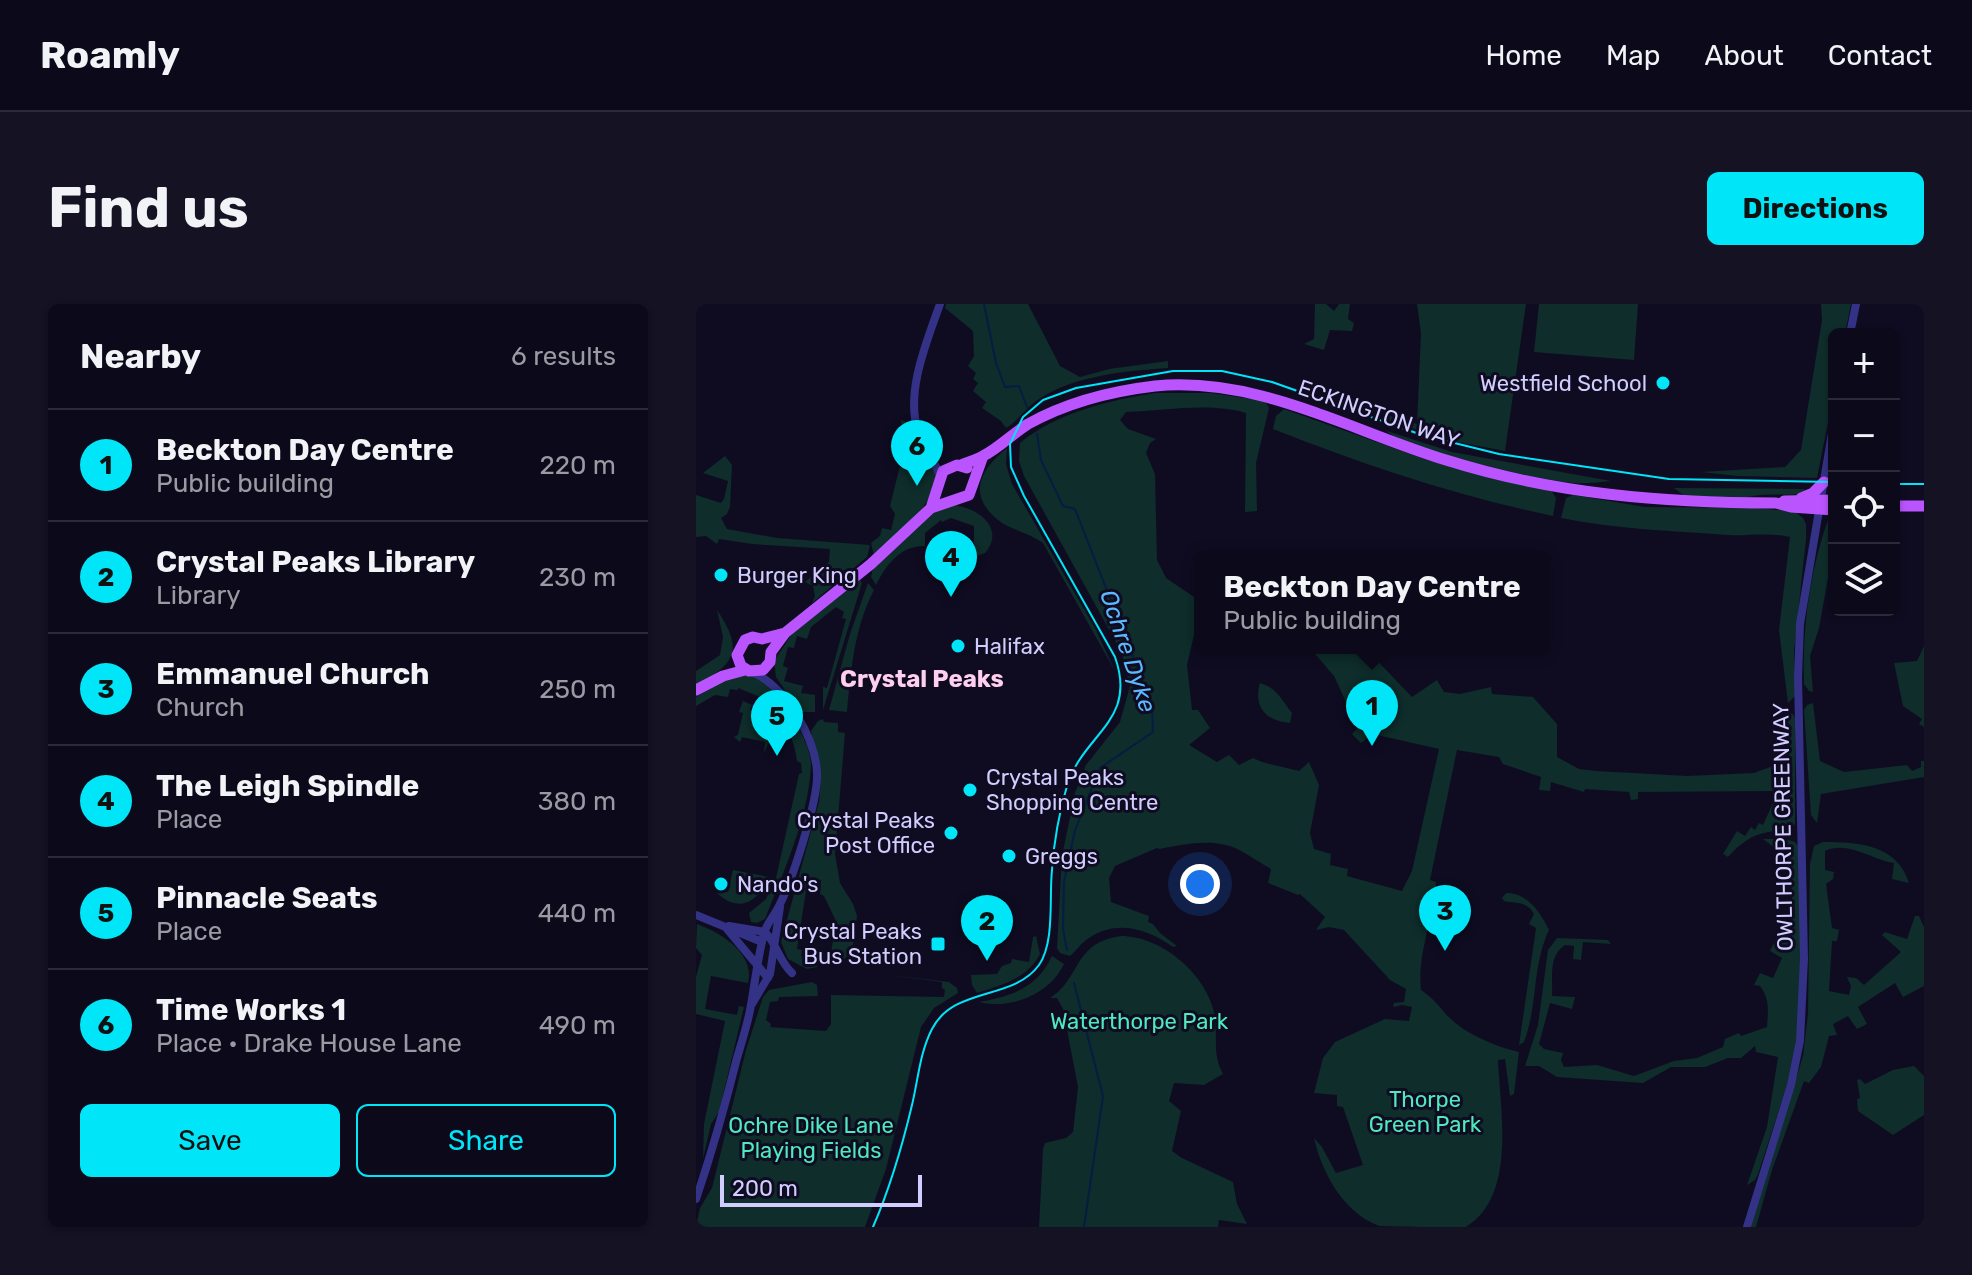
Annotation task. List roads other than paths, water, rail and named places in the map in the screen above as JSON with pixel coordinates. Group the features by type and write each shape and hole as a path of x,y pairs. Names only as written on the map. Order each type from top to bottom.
{"main road":[{"name":"ECKINGTON WAY","path":"957,465 983,456 1031,422 1074,403 1136,389 1192,385 1244,391 1276,400 1448,461 1514,478 1635,498 1776,503 1827,499"},
{"path":"696,690 723,676 763,670 785,633 867,567 931,508 969,495 983,456"},
{"path":"931,508 940,481 957,465 969,470 974,479"},
{"path":"940,481 942,492 951,499"},
{"path":"1796,500 1813,493 1827,499"},
{"name":"ECKINGTON WAY","path":"1776,503 1827,499"},
{"path":"1900,506 1924,506"},
{"path":"723,676 745,640 785,633"},
{"path":"762,639 771,657"},
{"path":"737,655 738,661 749,671"}],"street":[{"path":"940,304 914,403 918,430 933,458 940,481"},
{"path":"1851,328 1856,304"},
{"path":"933,458 957,465"},
{"name":"OWLTHORPE GREENWAY","path":"1747,1227 1791,1085 1800,1041 1804,959 1799,645 1803,600 1827,499 1829,472"},
{"path":"771,657 772,682"},
{"path":"696,1199 714,1149 751,1004 757,963 811,812 817,771 801,724 772,682 749,671"},
{"path":"751,1004 768,974 775,948 780,905"},
{"path":"696,915 745,937 766,937"},
{"path":"766,937 779,916"},
{"path":"724,925 768,974"},
{"path":"766,937 780,961 792,973"},
{"path":"752,993 768,974"}],"waterway":[{"name":"Ochre Dyke","path":"984,304 996,363 1005,387 1019,386 1027,407"},
{"name":"Ochre Dyke","path":"1037,434 1041,460 1063,506 1075,509 1152,705 1153,732 1100,768 1075,830 1064,882 1063,929 1067,950"},
{"name":"Ochre Dyke","path":"1074,983 1103,1096 1084,1227"}],"tram line":[{"path":"873,1227 900,1152 922,1057 932,1029 942,1015 954,1006 1000,990 1028,976 1044,955 1049,932 1054,848 1067,786 1084,753 1106,726 1119,697 1120,679 1115,657 1024,496 1011,467 1010,444 1023,417 1043,400 1076,388 1173,371 1222,371 1272,382 1422,435 1499,454 1669,479 1828,482"},
{"path":"1900,484 1924,484"}],"place":[{"name":"Westfield School","path":"1663,383"},
{"name":"Time Works 1","path":"917,486"},
{"name":"Burger King","path":"721,575"},
{"name":"The Leigh Spindle","path":"951,597"},
{"name":"Halifax","path":"958,646"},
{"name":"Beckton Day Centre","path":"1372,746"},
{"name":"Pinnacle Seats","path":"777,756"},
{"name":"Crystal Peaks Shopping Centre","path":"970,790"},
{"name":"Crystal Peaks Post Office","path":"951,833"},
{"name":"Greggs","path":"1009,856"},
{"name":"Nando's","path":"721,884"},
{"name":"Crystal Peaks Bus Station","path":"938,944"},
{"name":"Emmanuel Church","path":"1445,951"},
{"name":"Crystal Peaks Library","path":"987,961"}],"district":[{"name":"Crystal Peaks","path":"922,679"}],"park label":[{"name":"Waterthorpe Park","path":"1139,1021"},
{"name":"Thorpe Green Park","path":"1425,1112"},
{"name":"Ochre Dike Lane Playing Fields","path":"811,1138"}]}
